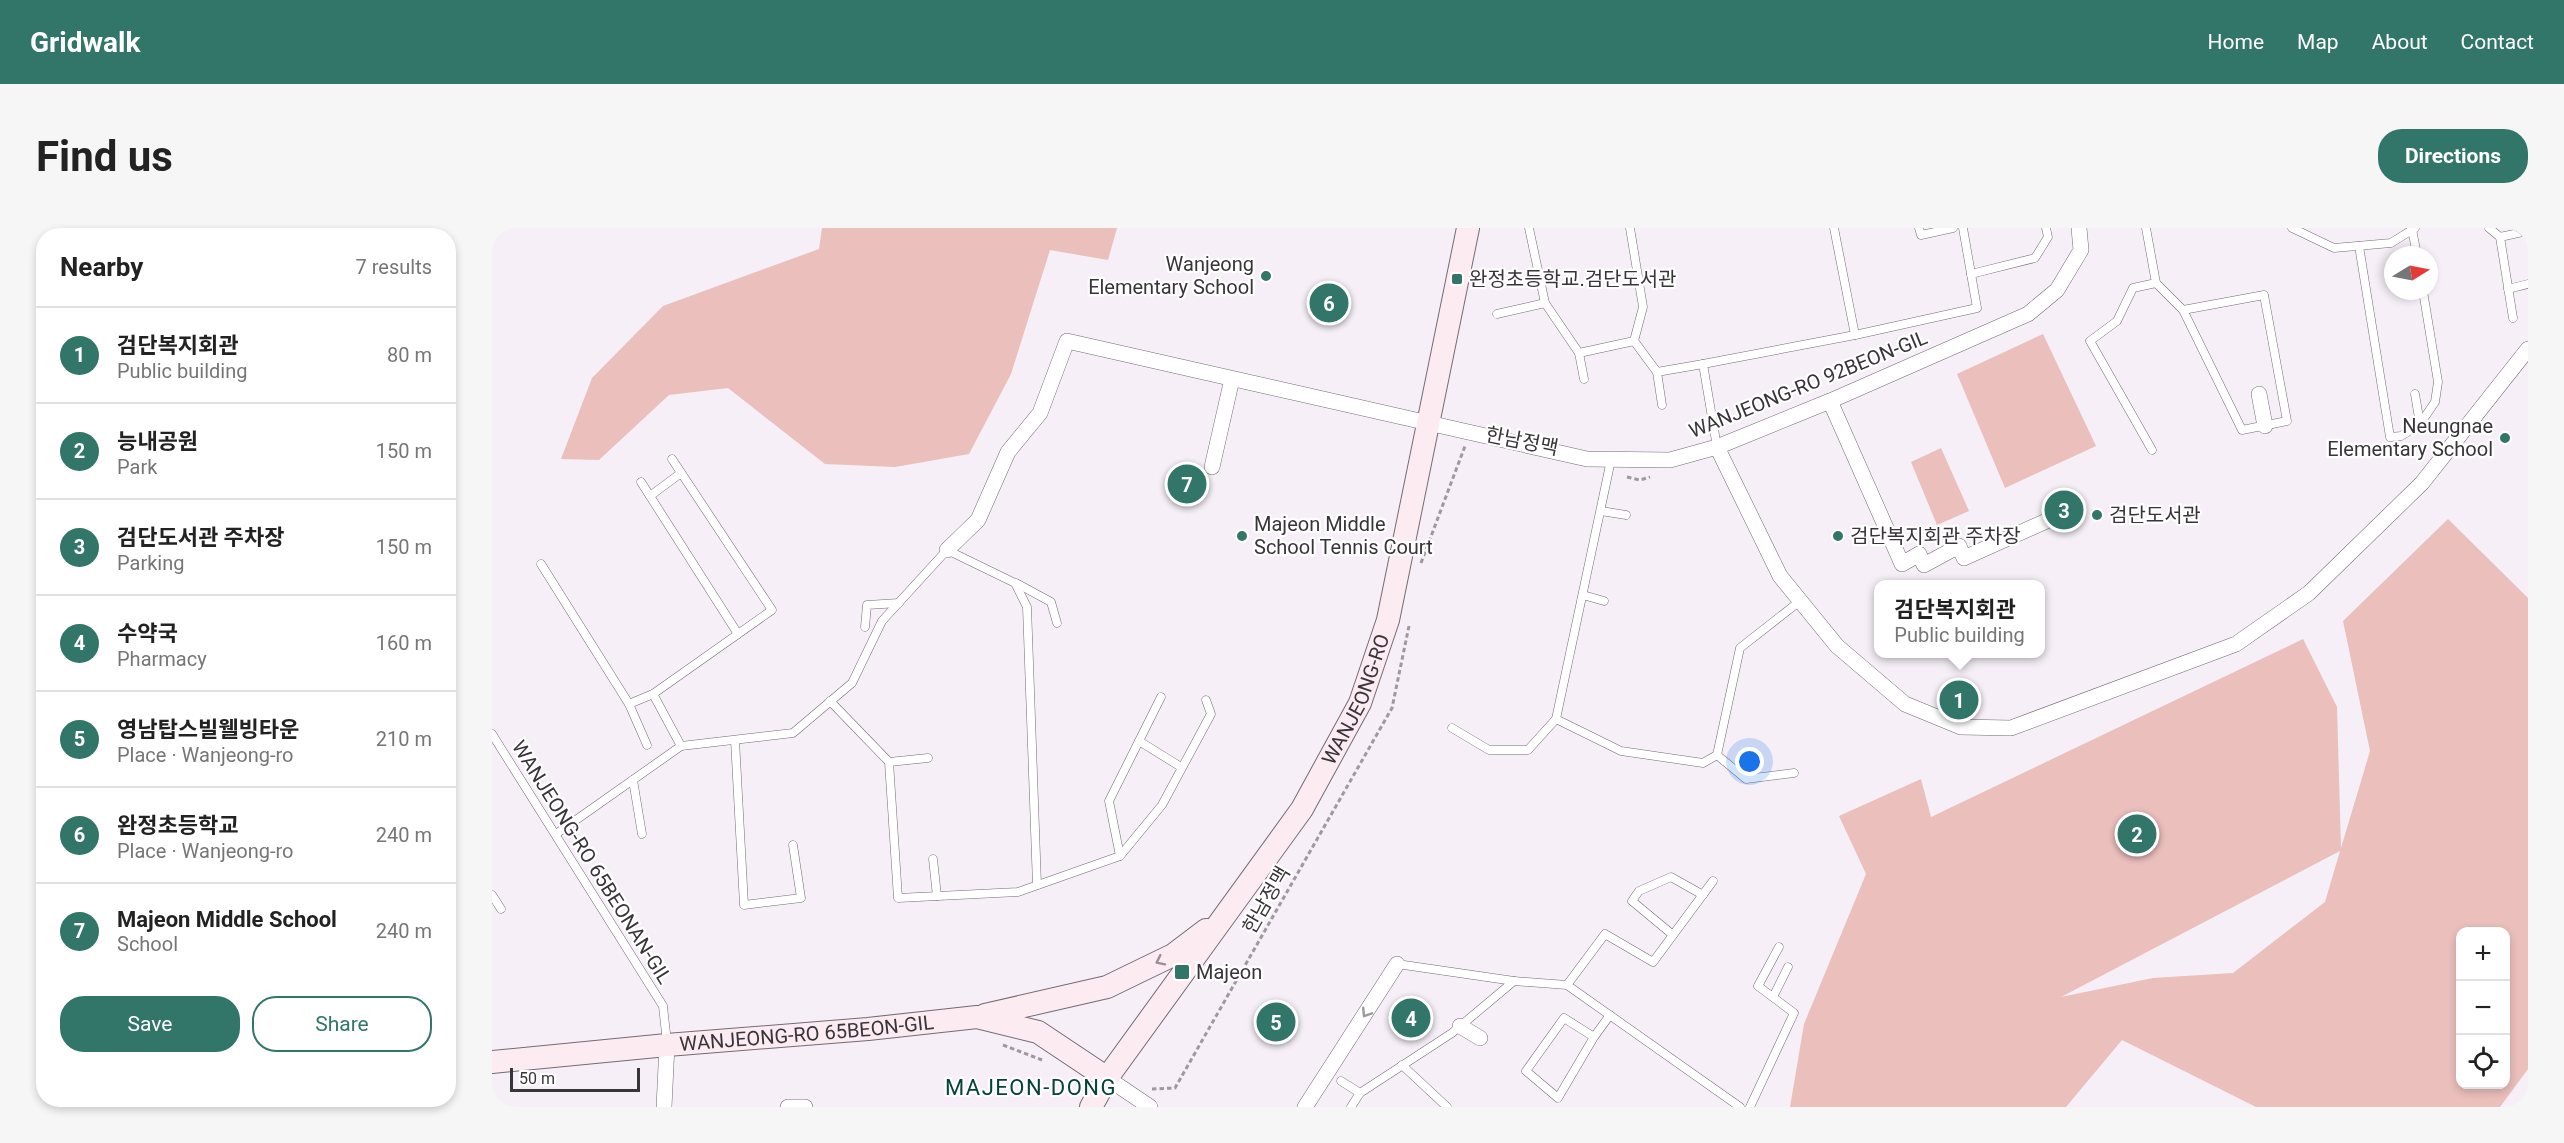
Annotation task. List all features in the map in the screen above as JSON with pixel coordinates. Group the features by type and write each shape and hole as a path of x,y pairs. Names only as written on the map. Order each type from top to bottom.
{"main road":[{"name":"WANJEONG-RO","path":"1090,1107 1116,1084 1225,916 1302,809 1360,703 1388,620 1468,228"},
{"path":"977,1017 1107,987 1173,955 1225,916"},
{"name":"WANJEONG-RO 65BEON-GIL","path":"492,1062 868,1029 977,1017 1038,1032 1116,1084"}],"street":[{"name":"WANJEONG-RO 92BEON-GIL","path":"947,550 978,520 1008,452 1040,413 1067,341 1429,425 1587,459 1610,467 1670,460 1717,447 1830,401 2028,314 2056,290 2081,250 2079,228"},
{"path":"1717,447 1780,576 1837,646 1905,705 1961,727 2011,728 2236,644 2309,593 2422,483 2528,349"},
{"path":"1212,467 1232,379"},
{"path":"2259,394 2265,426"},
{"path":"1830,401 1902,564 1919,554 1924,565 1959,546 1964,558 2062,514"},
{"path":"1305,1107 1397,964"},
{"path":"1460,1026 1480,1038"},
{"path":"664,1107 667,1045"},
{"path":"1116,1084 1150,1107"},
{"path":"788,1107 805,1107"}],"lane":[{"path":"1529,228 1545,303 1579,353 1584,379"},
{"path":"1630,228 1643,307 1634,341"},
{"path":"1834,228 1855,335"},
{"path":"1919,228 1921,235 1953,228"},
{"path":"1657,372 1855,335 1977,308 1963,228"},
{"path":"1971,274 2035,258 2048,237 2046,228"},
{"path":"2146,228 2156,283 2183,310 2242,430 2287,421 2264,295 2183,310"},
{"path":"2489,228 2500,237 2513,318"},
{"path":"2296,229 2334,248 2391,243 2414,229 2416,246"},
{"path":"2500,237 2528,231"},
{"path":"2359,246 2390,437 2401,436 2420,424 2435,402 2438,382 2424,300"},
{"path":"2152,450 2090,341 2117,321 2133,288 2156,283"},
{"path":"2508,289 2528,284"},
{"path":"1497,314 1545,303"},
{"path":"1579,353 1634,341"},
{"path":"1634,341 1657,372 1662,405"},
{"path":"1703,364 1717,447"},
{"path":"2415,394 2420,424"},
{"path":"629,704 653,694 772,610 672,459"},
{"path":"1452,728 1489,750 1528,750 1556,719 1610,467"},
{"path":"650,496 681,473"},
{"path":"641,482 738,634"},
{"path":"1601,511 1626,515"},
{"path":"556,834 681,746 793,733 852,683 882,621 947,550 1051,602 1058,623"},
{"path":"541,564 629,704 647,745"},
{"path":"1015,583 1027,607 1037,885"},
{"path":"1583,595 1604,601"},
{"path":"1556,719 1621,751 1703,763 1716,755 1740,648 1800,602"},
{"path":"865,627 867,605 899,603"},
{"path":"653,694 681,746"},
{"path":"1120,856 1109,801 1161,697"},
{"path":"830,701 889,762 898,898 1018,892 1120,856 1162,805 1181,767 1205,729 1211,714 1206,700"},
{"name":"WANJEONG-RO 65BEONAN-GIL","path":"492,734 663,1006 667,1045"},
{"path":"735,740 744,905 801,898 793,845"},
{"path":"1139,741 1181,767"},
{"path":"1716,755 1746,779 1794,773"},
{"path":"889,762 928,758"},
{"path":"633,780 642,834"},
{"path":"933,859 937,896"},
{"path":"1673,935 1632,901 1639,891 1671,877 1703,895"},
{"path":"1567,985 1605,934 1653,962 1713,881"},
{"path":"492,895 501,909"},
{"path":"1750,1107 1794,1013 1758,986 1779,947"},
{"path":"1397,964 1514,981 1567,985 1740,1107"},
{"path":"1773,997 1788,967"},
{"path":"1351,1107 1360,1093 1460,1026 1514,981"},
{"path":"1594,1037 1564,1018 1526,1071 1558,1098 1594,1037 1610,1015"},
{"path":"1402,1065 1447,1107"},
{"path":"1341,1081 1360,1093"}],"path":[{"name":"한남정맥","path":"1421,564 1466,445"},
{"path":"1610,467 1640,480 1650,477"},
{"name":"한남정맥","path":"1116,1084 1175,1088 1392,708 1410,619"},
{"path":"993,1041 1044,1061"}],"shaded area":[{"path":"822,228 1117,228 1108,260 1050,250 1011,374 969,454 895,467 825,464 728,388 669,395 599,460 561,459 592,378 663,306 819,249"},
{"path":"2043,334 2096,446 2005,488 1957,374"},
{"path":"1941,448 1969,511 1937,525 1911,462"},
{"path":"2448,519 2528,598 2528,1069 2500,1107 2256,1107 2122,1040 2066,1107 1790,1107 1804,1024 1866,874 1839,816 1921,779 1931,817 2303,639 2337,707 2341,848 2370,751 2343,621","holes":["2340,851 2325,902 2233,973 2153,978 2061,997"]}],"place":[{"name":"Wanjeong Elementary School","path":"1266,276"},
{"name":"완정초등학교.검단도서관","path":"1457,279"},
{"name":"완정초등학교","path":"1329,303"},
{"name":"Neungnae Elementary School","path":"2505,438"},
{"name":"Majeon Middle School","path":"1187,484"},
{"name":"검단도서관 주차장","path":"2064,510"},
{"name":"검단도서관","path":"2097,515"},
{"name":"Majeon Middle School Tennis Court","path":"1242,536"},
{"name":"검단복지회관 주차장","path":"1838,536"},
{"name":"검단복지회관","path":"1959,700"},
{"name":"능내공원","path":"2137,834"},
{"name":"Majeon","path":"1182,972"},
{"name":"수약국","path":"1411,1018"},
{"name":"영남탑스빌웰빙타운","path":"1276,1022"}],"district":[{"name":"MAJEON-DONG","path":"1031,1087"}]}
